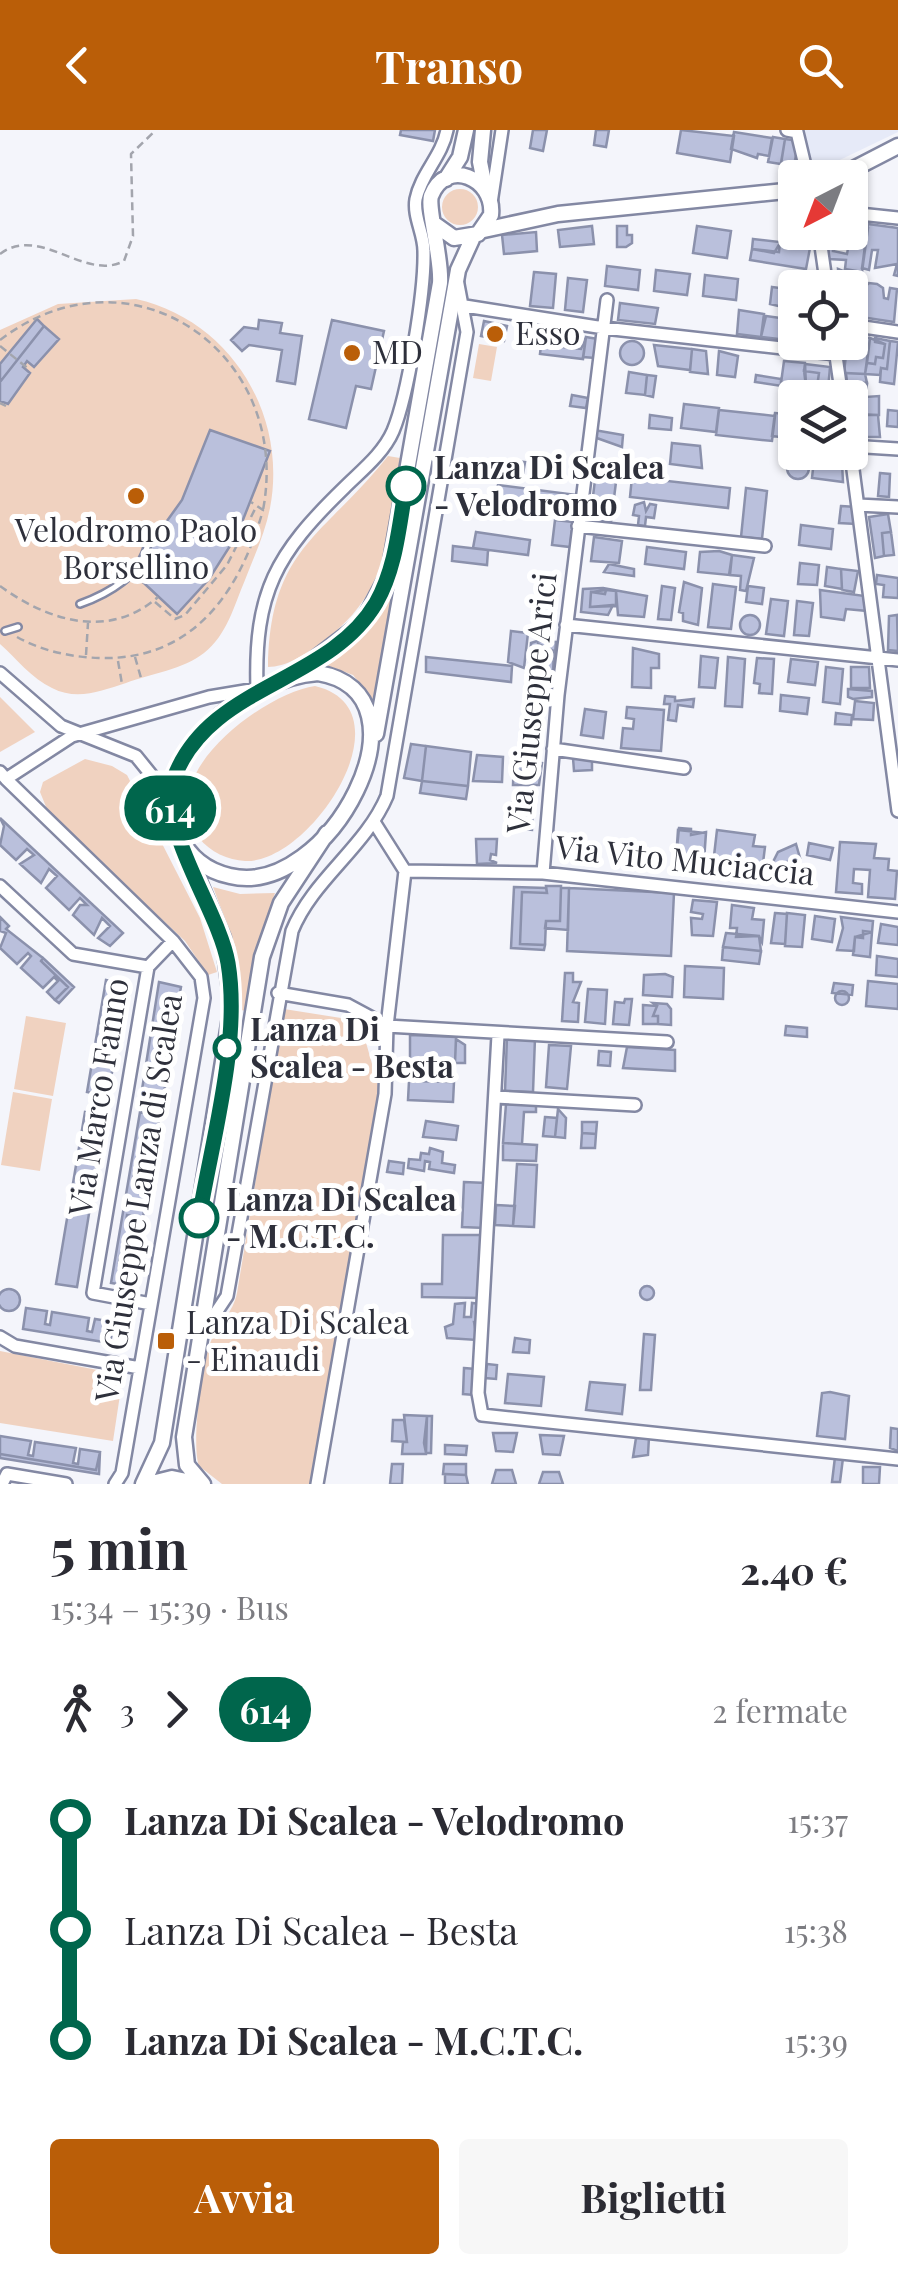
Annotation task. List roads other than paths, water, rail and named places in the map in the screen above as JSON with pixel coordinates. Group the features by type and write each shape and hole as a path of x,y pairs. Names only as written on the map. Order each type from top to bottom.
{"street":[{"path":"172,818 172,784 181,762 208,728 257,689 260,635 276,566 300,532 383,448 396,422 424,264 416,202 440,156 447,130"},
{"path":"3,776 48,747 80,734 209,697 257,689 295,674 351,634 381,594 396,546 441,268 430,200 460,156 466,130"},
{"path":"202,1484 189,1472 183,1446 262,957 281,903 351,800 388,684 456,275 491,216 480,162 483,130"},
{"path":"489,196 502,130"},
{"path":"787,130 797,132 804,160"},
{"path":"868,161 898,146"},
{"path":"446,179 469,176 509,210 558,214"},
{"path":"434,223 454,238 478,234 504,222 558,214 778,192"},
{"path":"868,214 898,218"},
{"path":"200,1336 227,1296 278,993 298,915 374,822 390,783 467,332 456,275"},
{"name":"Via Giuseppe Arici","path":"543,872 552,749 606,300"},
{"path":"465,306 604,328 778,343"},
{"path":"868,327 898,332"},
{"path":"404,382 423,385"},
{"path":"868,448 898,449"},
{"path":"853,470 898,811"},
{"path":"858,505 898,508"},
{"path":"578,526 764,546"},
{"path":"566,625 898,660"},
{"path":"0,673 61,726 136,756 153,777 184,846 214,871 260,880 290,868 328,833"},
{"path":"295,674 333,676 358,692 372,725 364,768"},
{"path":"35,706 53,729 48,747"},
{"path":"552,749 684,768"},
{"name":"Via Giuseppe Lanza di Scalea","path":"3,776 174,941 201,977 204,998 118,1478"},
{"path":"317,1484 385,1094 387,1026 405,872 374,822"},
{"name":"Via Giuseppe Lanza di Scalea","path":"146,1484 162,1442 232,1018 223,938 184,846"},
{"name":"Via Vito Muciaccia","path":"405,872 543,872 898,912"},
{"name":"Via Marco Fanno","path":"0,886 72,954 148,967 93,1294 151,1304"},
{"path":"148,967 174,941"},
{"path":"278,993 348,1005 387,1026 666,1042"},
{"path":"498,1035 478,1394 482,1415 898,1458"},
{"path":"495,1098 635,1105"},
{"path":"0,1338 14,1346 140,1368"},
{"path":"2,1484 7,1474 66,1484"},
{"path":"146,1484 172,1478 202,1484"}],"lane":[{"path":"80,604 110,591 136,568 146,555 148,543 143,539"},
{"path":"5,631 18,627"}],"place":[{"name":"Esso","path":"495,334"},
{"name":"MD","path":"352,353"},
{"name":"Lanza Di Scalea - Velodromo","path":"406,486"},
{"name":"Velodromo Paolo Borsellino","path":"136,496"},
{"name":"Lanza Di Scalea - Besta","path":"227,1048"},
{"name":"Lanza Di Scalea - M.C.T.C.","path":"199,1218"},
{"name":"Lanza Di Scalea - Einaudi","path":"166,1341"}]}
